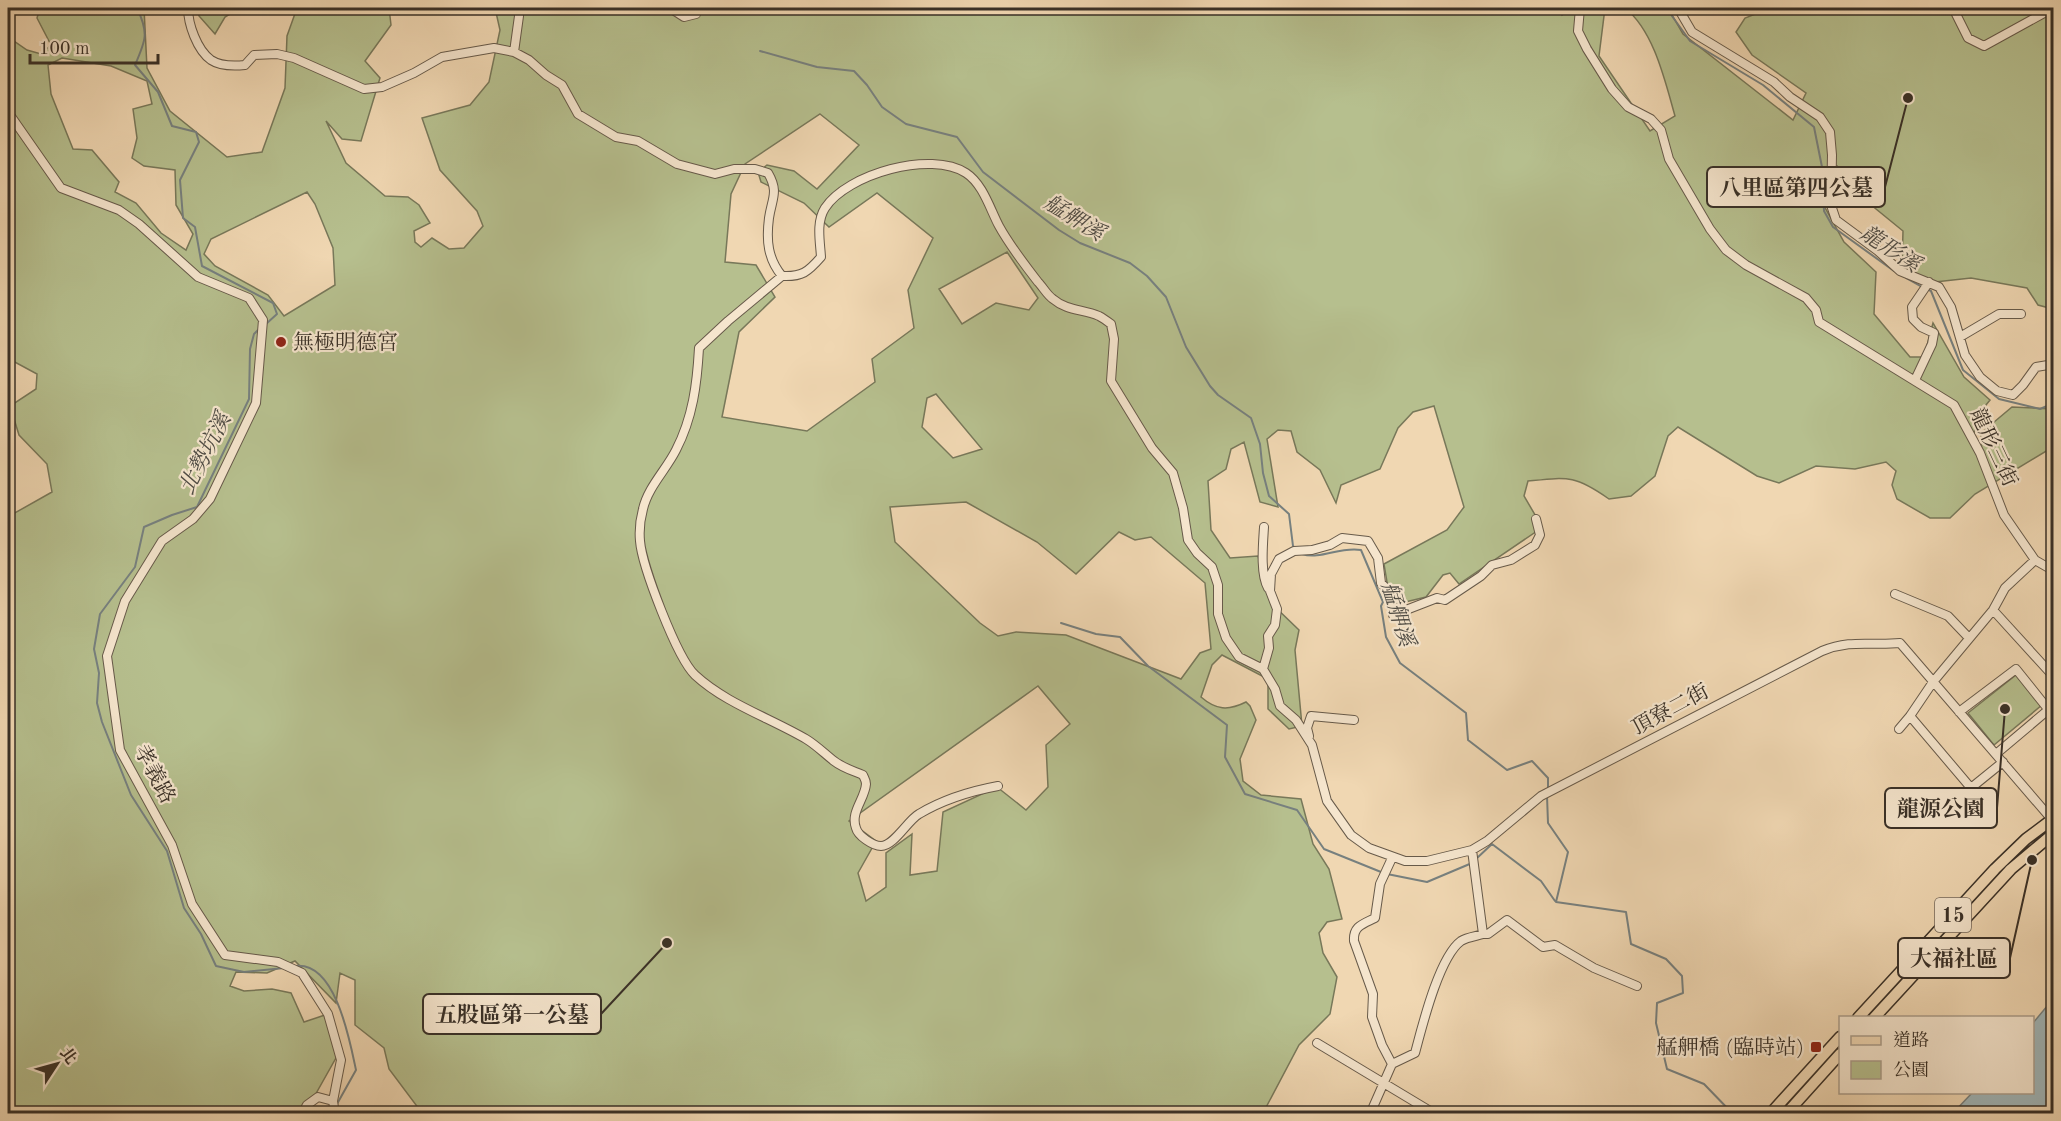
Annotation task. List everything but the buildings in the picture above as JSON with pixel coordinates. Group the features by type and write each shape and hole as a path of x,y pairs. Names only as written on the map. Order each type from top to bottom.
{"main road":[{"name":"15","path":"1859,1016 1995,869 2053,820"},
{"name":"15","path":"1875,1016 2011,869 2052,838"},
{"path":"1770,1113 1839,1038"},
{"path":"1786,1113 1839,1055"}],"street":[{"path":"188,8 188,19 199,45 212,61 232,66 245,65 254,55 277,54 316,66 345,82 364,89 382,87 442,57 494,48 514,52 529,60 562,85 578,114 616,137 639,141 677,164 715,174 734,169 755,169 768,173 774,184 768,241 771,263 782,276"},
{"path":"514,52 518,8"},
{"path":"670,8 684,17 696,14"},
{"name":"龍形三街","path":"1580,8 1578,31 1587,49 1612,89 1628,107 1651,119 1661,130 1669,159 1720,243 1746,265 1806,298 1816,310 1819,322 1954,405 1980,453 2004,514 2035,560 2054,571"},
{"path":"1678,8 1692,32 1774,82 1790,97 1820,117 1830,132 1831,205 1836,220 1900,271 1939,287 1951,307 1965,355 1980,377 1997,391 2013,395 2036,367 2054,364"},
{"path":"1953,8 1968,38 1984,46 2053,8"},
{"name":"孝義路","path":"8,112 61,188 119,210 139,224 198,277 249,298 263,320 256,403 210,499 193,519 162,541 125,601 107,656 120,750 172,845 192,904 225,956 278,962 302,974 328,1014 341,1060 333,1101 335,1113"},
{"path":"998,786 968,792 918,814 889,844 883,847 860,835 855,827 855,810 866,784 863,775 837,763 807,740 712,688 694,674 685,664 675,644 644,564 640,542 643,508 648,494 675,452 688,424 696,393 699,348 782,276 797,277 810,269 821,257 819,235 821,217 826,207 838,194 861,179 886,169 917,164 952,166 967,173 985,197 1017,255 1052,299 1070,310 1100,316 1111,324 1114,339 1111,381 1152,448 1173,473 1183,507 1188,540 1197,553 1212,567 1218,585 1218,615 1226,638 1239,657 1263,669 1275,689 1280,706 1296,720 1312,745"},
{"path":"1915,380 1932,344 1934,333 1921,327 1913,319 1912,307 1929,282"},
{"path":"1959,337 1998,314 2021,314"},
{"path":"1270,591 1271,574 1279,559 1294,551 1312,550 1330,545 1342,538 1368,542 1378,558 1381,583 1390,592 1393,615 1437,598 1445,600 1481,576 1492,565 1511,560 1535,545 1540,535 1536,519"},
{"path":"1263,669 1269,648 1268,636 1275,626 1276,609 1265,584 1264,527"},
{"path":"1899,729 1933,682 1993,610 2005,588 2035,560"},
{"path":"1894,594 1948,616 1969,638"},
{"path":"1993,610 2054,677"},
{"name":"頂寮二街","path":"1312,745 1327,801 1351,836 1391,862 1427,861 1472,850 1487,841 1541,796 1838,644 1900,643 1933,682"},
{"path":"1959,712 2016,669 2051,707 1996,754"},
{"path":"1933,682 2053,820"},
{"path":"1312,745 1307,728 1311,716 1354,720"},
{"path":"1910,716 1971,788"},
{"path":"1961,796 2003,762"},
{"path":"1472,850 1483,934"},
{"path":"1391,862 1380,884 1375,918 1356,927 1354,941 1373,994 1372,1017 1392,1064"},
{"path":"1370,1113 1392,1064 1415,1053 1433,989 1450,956 1461,941 1488,934 1507,920 1543,947 1555,945 1594,968 1637,986"},
{"path":"1317,1043 1435,1113"},
{"path":"302,1113 318,1097 333,1101"}],"green space":[{"path":"40,8 144,8 147,68 170,111 227,157 262,152 285,88 287,36 297,8 389,8 391,25 365,61 380,78 361,141 342,139 326,121 346,163 385,196 408,197 419,205 430,223 414,231 415,242 421,247 432,238 449,249 464,248 483,226 477,211 440,170 422,118 470,105 489,82 500,30 495,8 1560,8 1562,15 1573,8 1605,8 1599,56 1650,131 1675,116 1651,43 1644,30 1625,8 1668,8 1683,34 1793,120 1806,93 1752,55 1736,32 1745,18 1761,12 1758,8 2053,8 2054,168 2051,174 2054,180 2053,309 2038,305 2027,288 1971,278 1935,282 1902,267 1903,231 1854,191 1837,166 1819,172 1817,193 1844,242 1876,272 1874,314 1910,357 1924,357 1933,323 1964,377 1990,400 1977,416 1972,446 1982,459 1981,433 2012,407 2053,409 2053,447 1975,494 1950,518 1930,518 1897,499 1892,485 1896,471 1886,462 1855,469 1816,466 1779,483 1757,476 1678,427 1668,436 1655,476 1631,496 1609,499 1588,486 1571,480 1528,481 1524,496 1541,525 1537,531 1459,584 1450,573 1443,575 1426,597 1397,604 1390,600 1384,564 1447,530 1464,507 1434,406 1413,412 1398,428 1380,469 1341,485 1336,503 1320,470 1297,452 1291,431 1278,430 1267,439 1278,507 1260,502 1244,442 1231,449 1226,469 1208,481 1211,530 1230,558 1258,556 1271,603 1299,630 1295,650 1302,726 1289,729 1268,709 1268,679 1222,655 1212,665 1201,697 1212,705 1222,708 1246,702 1250,706 1256,720 1240,759 1243,781 1261,795 1301,799 1313,844 1329,869 1342,919 1327,922 1319,933 1323,953 1337,977 1330,1014 1299,1045 1263,1113 422,1113 389,1069 384,1048 355,1025 355,980 340,973 336,1003 295,961 267,973 236,972 230,986 244,991 272,989 291,993 304,1022 325,1015 341,1049 305,1113 8,1113 8,512 13,514 52,492 47,464 19,435 10,406 36,389 37,374 11,360 8,275 8,37 27,50 41,54 51,45 37,18","holes":["62,58 111,66 147,81 152,104 133,109 137,138 132,158 144,166 175,170 176,205 193,234 186,250 161,233 136,203 115,192 119,182 92,150 73,149 51,94 48,65","820,114 859,145 817,189 794,171 767,165 758,172 761,182 804,203 829,227 877,193 933,238 908,290 914,328 872,359 875,382 807,431 722,417 739,332 775,297 756,265 725,262 731,194 745,164","307,192 315,204 333,248 335,285 284,316 268,295 215,266 204,254 211,239","1007,252 1038,298 1029,310 996,303 962,324 939,289","936,394 982,449 953,458 922,427 927,398","966,502 1037,542 1076,574 1119,532 1135,540 1151,537 1205,583 1211,649 1200,653 1181,679 1066,635 1016,632 998,636 980,623 895,542 890,507","1038,686 1070,724 1046,745 1048,787 1026,810 997,787 943,812 937,871 910,875 912,834 886,853 886,887 866,901 858,873 876,841 849,821"]},
{"path":"197,8 240,8 225,17 215,34 199,16"},
{"path":"2016,675 2042,705 1994,745 1968,713"}],"water":[{"path":"2053,999 2053,1113 1953,1113 1971,1094 2034,1094 2034,1022"}],"waterway":[{"name":"北勢坑溪","path":"137,8 145,36 135,65 158,92 172,126 196,132 199,142 180,180 183,218 195,227 202,266 273,303 277,314 266,324"},
{"name":"龍形溪","path":"1668,8 1690,41 1763,85 1814,127 1822,167 1824,211 1833,227 1894,271"},
{"name":"艋舺溪","path":"760,51 817,67 854,71 882,107 906,124 957,137 983,172 1059,230 1080,243 1130,263 1147,276 1166,297 1186,347 1210,386 1218,395 1251,418 1260,444 1263,473 1269,496 1289,514 1295,548"},
{"name":"龍形溪","path":"1906,278 1922,287"},
{"name":"龍形溪","path":"1927,289 1931,291 1963,370 1999,399 2040,409 2054,403"},
{"name":"北勢坑溪","path":"259,329 254,334 250,349 249,399 197,507 144,527 135,567 100,614 94,649 99,673 97,703 102,722 131,795 167,851 184,908 201,934 216,966 244,972 284,968"},
{"name":"艋舺溪","path":"1302,554 1316,555 1353,549 1361,550 1383,602 1381,606 1386,637 1400,663 1466,713 1468,740 1507,770 1532,761 1548,778 1548,790"},
{"path":"1061,623 1096,634 1120,637 1148,666 1227,725 1225,757 1245,794 1297,810 1324,849 1381,872"},
{"name":"艋舺溪","path":"1547,796 1548,823 1568,852 1556,902 1626,912 1631,944 1666,959 1682,976 1683,993 1657,1003 1656,1023 1667,1069 1704,1084 1733,1114"},
{"path":"1476,859 1492,844 1541,881 1555,901"},
{"path":"1387,874 1427,882 1472,863"},
{"name":"北勢坑溪","path":"296,966 310,968 321,977 331,990 345,1024 356,1070 337,1104"}],"place":[{"name":"八里區第四公墓","path":"1908,98"},
{"name":"無極明德宮","path":"281,342"},
{"name":"龍源公園","path":"2005,709"},
{"name":"大福社區","path":"2032,860"},
{"name":"五股區第一公墓","path":"667,943"},
{"name":"艋舺橋 (臨時站)","path":"1816,1047"}]}
